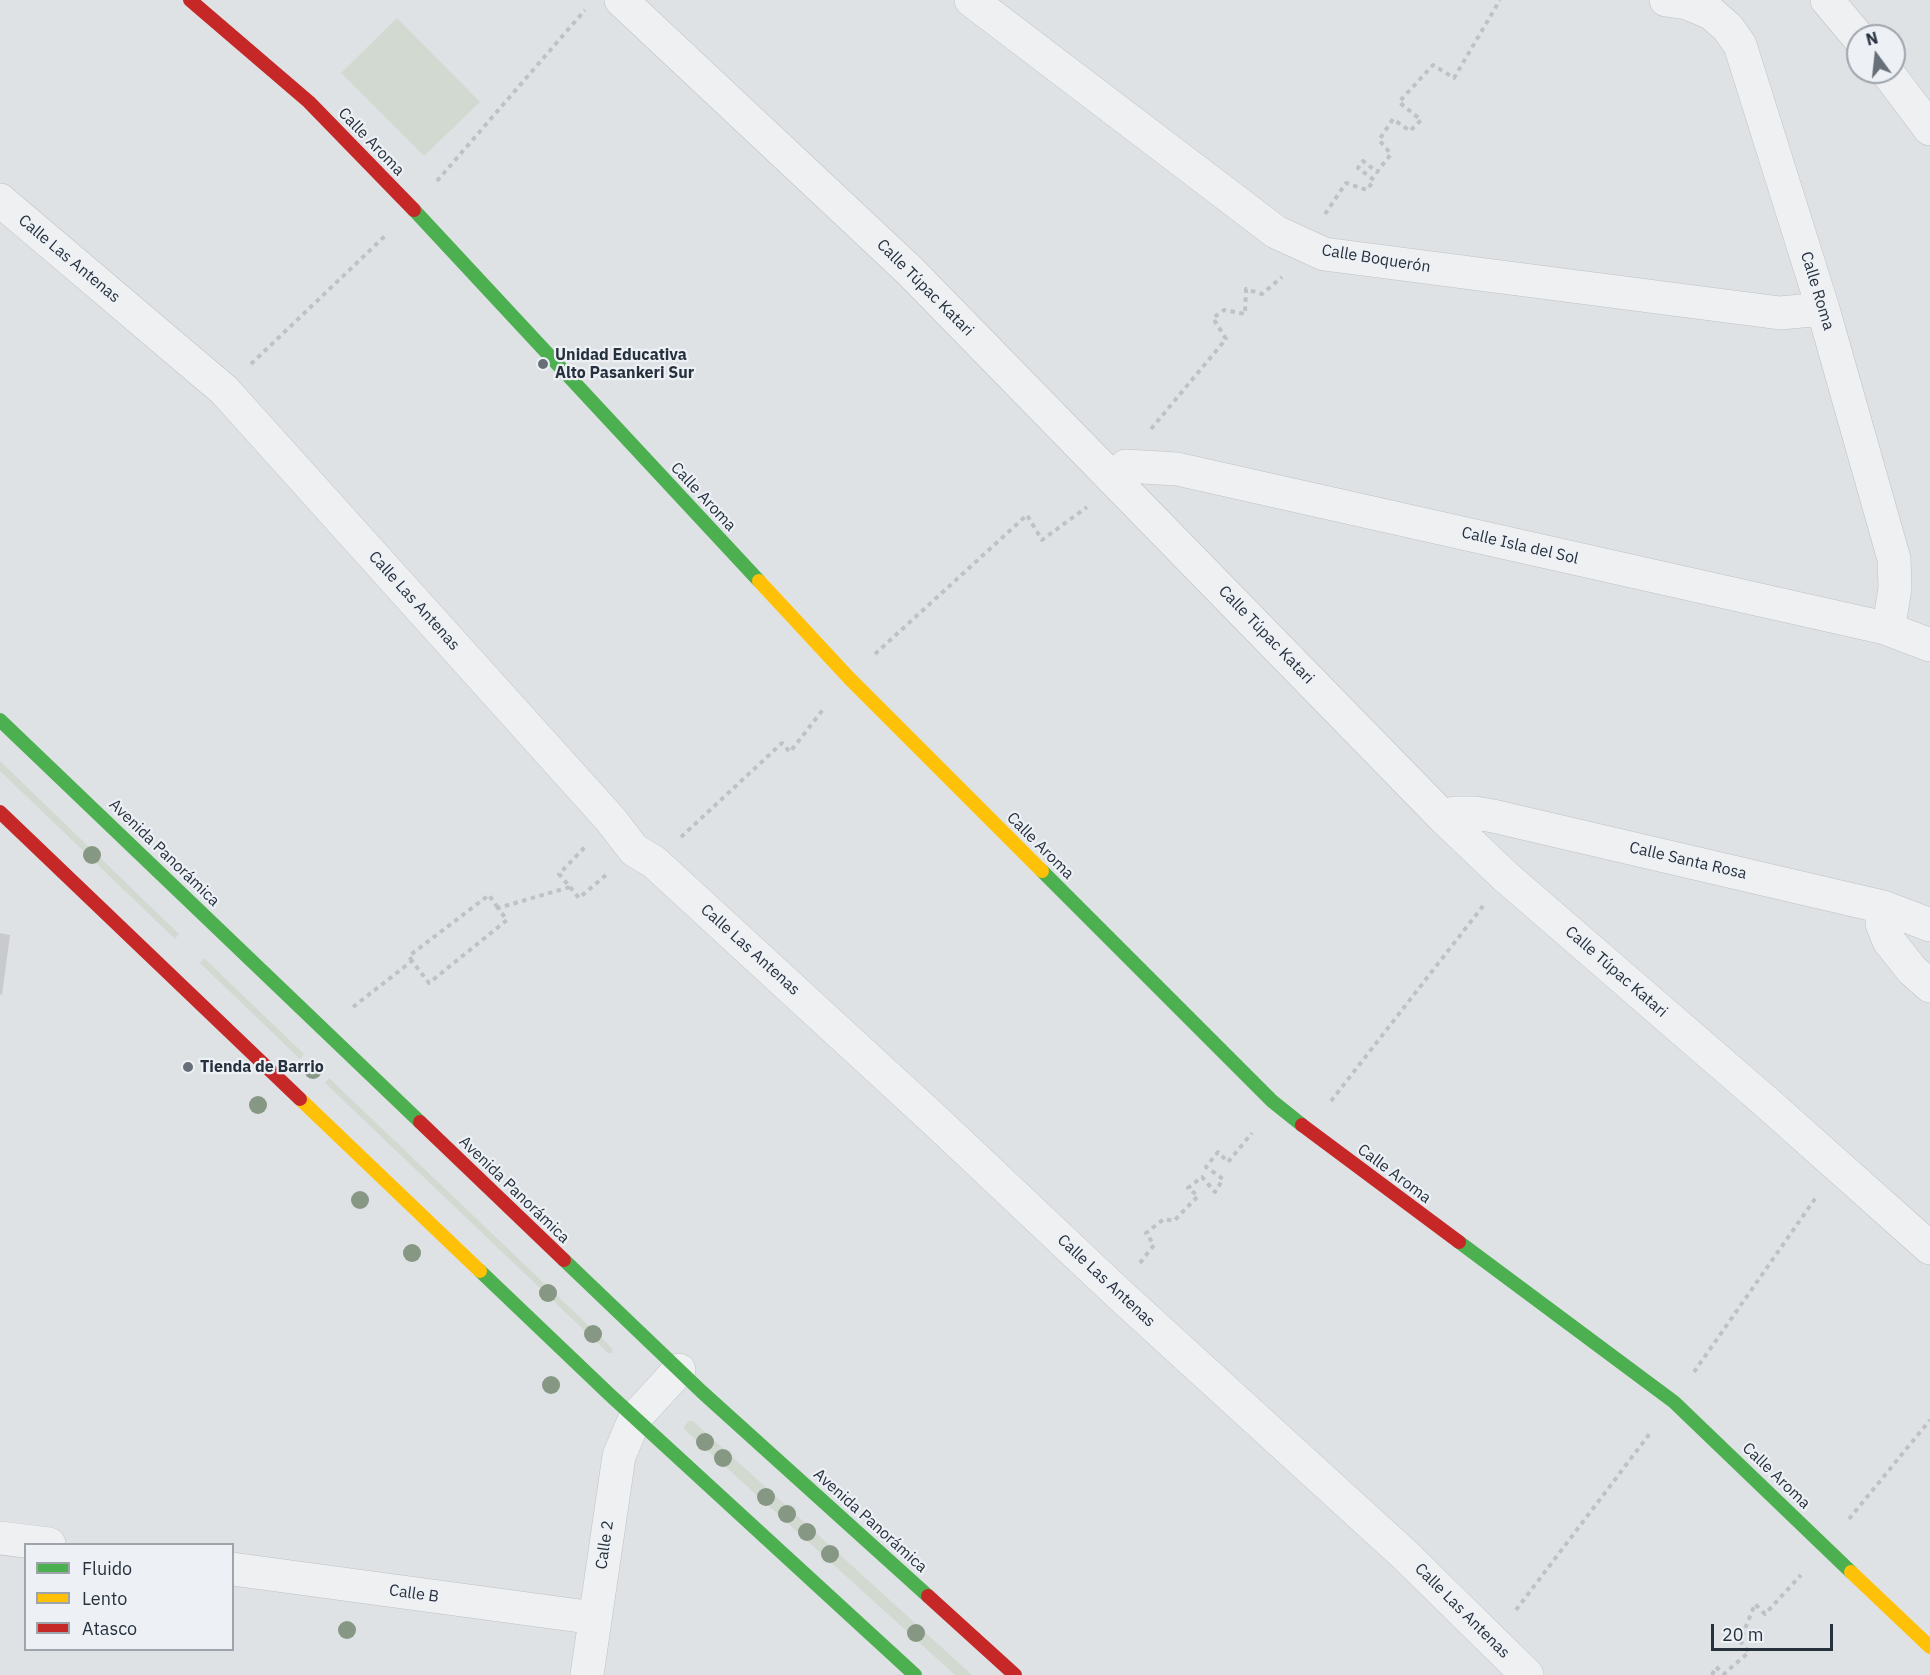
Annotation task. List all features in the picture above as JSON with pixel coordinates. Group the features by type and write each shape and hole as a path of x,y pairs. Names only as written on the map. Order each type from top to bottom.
{"main road":[{"name":"Calle Aroma","path":"190,0 309,102 413,209 849,678 1272,1101 1674,1402 1930,1647"},
{"name":"Avenida Panorámica","path":"0,720 679,1370 1015,1675"},
{"path":"0,812 634,1418 915,1675"}],"street":[{"name":"Calle Túpac Katari","path":"621,0 1122,474 1445,819 1506,877 1766,1101 1930,1248"},
{"name":"Calle Boquerón","path":"971,0 1276,232 1324,254 1780,313 1823,309"},
{"name":"Calle Roma","path":"1666,0 1687,3 1711,13 1728,28 1740,45 1823,309 1894,559 1895,588 1891,613 1885,628"},
{"path":"1827,0 1847,24"},
{"path":"1896,84 1930,129"},
{"name":"Calle Las Antenas","path":"0,200 224,390 611,820 634,850 654,862 939,1124 1118,1293 1405,1555 1527,1675"},
{"name":"Calle Isla del Sol","path":"1122,474 1177,469 1885,628 1930,645"},
{"name":"Calle Santa Rosa","path":"1445,819 1454,813 1493,816 1883,907 1930,925"},
{"path":"1883,907 1882,924 1889,941 1912,970 1930,986"},
{"path":"634,1418 679,1370"},
{"name":"Calle 2","path":"588,1675 619,1456 634,1418"},
{"path":"0,1538 36,1543"},
{"name":"Calle B","path":"234,1569 595,1618"}],"path":[{"path":"1122,474 1141,441 1226,339 1213,318 1224,310 1245,314 1246,289 1262,294 1291,270 1304,244 1346,183 1367,190 1374,180 1358,168 1363,161 1377,172 1391,154 1379,140 1393,119 1410,132 1421,120 1399,102 1433,65 1454,78 1500,0"},
{"path":"611,820 559,874 579,898 634,850"},
{"path":"1308,1130 1506,877"},
{"path":"498,908 570,887"},
{"path":"489,895 507,920 429,983 412,960 409,956 489,895"},
{"path":"353,1008 412,960"},
{"path":"1118,1293 1154,1245 1146,1233 1164,1219 1174,1221 1198,1196 1188,1188 1202,1177 1215,1192 1223,1179 1206,1167 1218,1152 1228,1162 1257,1126"}],"shaded area":[{"path":"397,18 480,102 424,156 341,73"},
{"path":"0,761 179,934 175,939 0,771"},
{"path":"204,958 304,1054 300,1059 200,963"},
{"path":"329,1078 612,1348 613,1353 608,1353 325,1083"},
{"path":"689,1421 693,1421 972,1675 955,1675 685,1430 684,1426"}],"building":[{"path":"0,933 10,935 2,995 0,994"}],"traffic: fast":[{"path":"414,210 759,581"},
{"path":"0,720 420,1122"},
{"path":"1042,871 1272,1101 1302,1125"},
{"path":"1459,1242 1674,1402 1851,1572"},
{"path":"564,1260 702,1392 928,1596"},
{"path":"480,1271 610,1395 915,1675"}],"traffic: slow":[{"path":"759,581 849,678 1042,871"},
{"path":"300,1099 480,1271"},
{"path":"1851,1572 1930,1647"}],"traffic: jam":[{"path":"190,0 309,102 414,210"},
{"path":"0,812 300,1099"},
{"path":"420,1122 564,1260"},
{"path":"1302,1125 1459,1242"},
{"path":"928,1596 1015,1675"}],"place":[{"name":"Unidad Educativa Alto Pasankeri Sur","path":"543,364"},
{"name":"Tienda de Barrio","path":"188,1067"}]}
